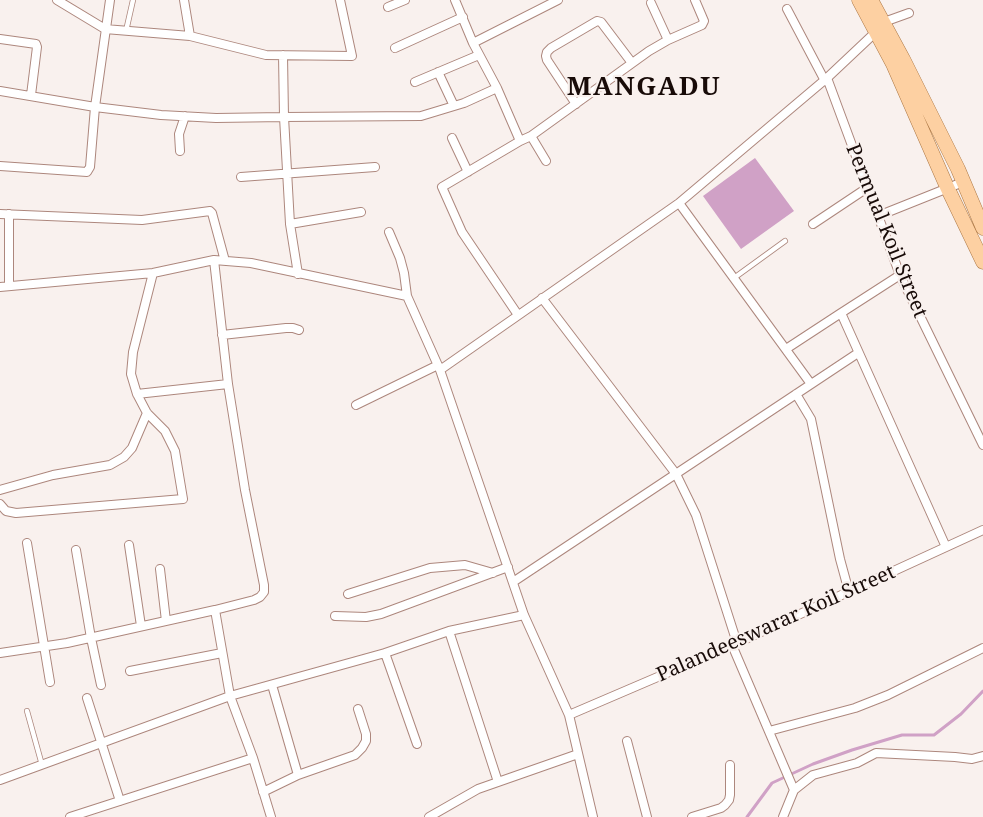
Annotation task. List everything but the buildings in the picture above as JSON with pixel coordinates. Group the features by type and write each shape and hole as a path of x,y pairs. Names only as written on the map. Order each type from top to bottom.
{"main road":[{"path":"859,0 882,26 893,64 983,262"},
{"path":"871,0 882,26 963,182 983,228"}],"street":[{"path":"57,0 105,29 190,36 266,55 352,56 340,0"},
{"path":"0,166 87,172 90,167 95,106 110,0"},
{"path":"184,0 190,36"},
{"path":"388,7 405,0"},
{"path":"455,0 520,141"},
{"path":"473,43 558,0"},
{"path":"518,315 462,232 442,187 531,136 632,63 668,40 702,24 704,21 695,0"},
{"path":"651,3 668,40"},
{"name":"Permual Koil Street","path":"787,9 826,79 900,275 983,445"},
{"path":"356,405 439,367 679,203 826,79 882,26 909,13"},
{"path":"395,48 463,17"},
{"path":"576,104 546,56 551,48 597,21 601,22 632,63"},
{"path":"0,39 36,44 38,47 31,95"},
{"path":"283,55 290,224 298,274"},
{"path":"415,82 479,55"},
{"path":"438,72 454,106"},
{"path":"0,91 95,106 216,118 421,116 464,104 497,88"},
{"path":"180,151 179,134 184,116"},
{"path":"531,136 546,161"},
{"path":"452,138 468,172"},
{"path":"241,177 375,167"},
{"path":"878,216 963,182"},
{"path":"813,224 867,188"},
{"path":"679,203 811,384"},
{"path":"225,261 210,212 142,220 5,214 5,287 153,273 214,260 225,261 251,263 407,296"},
{"path":"290,224 361,212"},
{"path":"389,232 400,258 407,296 439,367 524,615 569,715 593,817"},
{"path":"0,653 91,638 215,610 254,600 264,592 228,384 214,260"},
{"path":"0,504 6,511 16,513 183,500 175,451 165,431 147,413 137,394 131,374 133,352 153,273"},
{"path":"786,349 900,275"},
{"path":"542,298 676,474 696,515 735,644 794,790"},
{"path":"841,313 946,547"},
{"path":"222,335 285,328 299,330"},
{"path":"513,582 858,353"},
{"path":"137,394 228,384"},
{"path":"796,394 811,419 849,592"},
{"path":"0,490 53,475 110,465 124,457 132,448 147,413"},
{"name":"Palandeeswarar Koil Street","path":"569,715 735,644 983,530"},
{"path":"27,543 50,682"},
{"path":"129,545 141,627"},
{"path":"76,550 101,685"},
{"path":"348,594 430,568 465,566 494,573"},
{"path":"335,616 366,617 381,614 508,567"},
{"path":"160,568 166,621"},
{"path":"215,610 230,696 253,758 271,817"},
{"path":"0,780 230,696 385,653 449,631 524,615"},
{"path":"449,631 498,782"},
{"path":"769,731 855,708 888,695 983,648"},
{"path":"129,671 222,653"},
{"path":"385,653 417,744"},
{"path":"272,684 298,775"},
{"path":"87,698 120,801"},
{"path":"263,792 298,775 355,755 366,741 358,709"},
{"path":"627,741 647,817"},
{"path":"783,817 794,790 813,775 857,762 876,753 972,759 983,756"},
{"path":"429,817 478,789 578,754"},
{"path":"70,817 253,758"},
{"path":"692,817 725,806 730,795 730,765"}],"lane":[{"path":"126,31 133,0"},
{"path":"734,278 785,241"},
{"path":"27,711 42,765"}],"shaded area":[{"path":"755,158 794,211 741,249 703,196"}],"waterway":[{"path":"747,817 772,783 813,764 902,735 934,735 961,714 983,691"}],"district":[{"name":"MANGADU","path":"644,88"}]}
